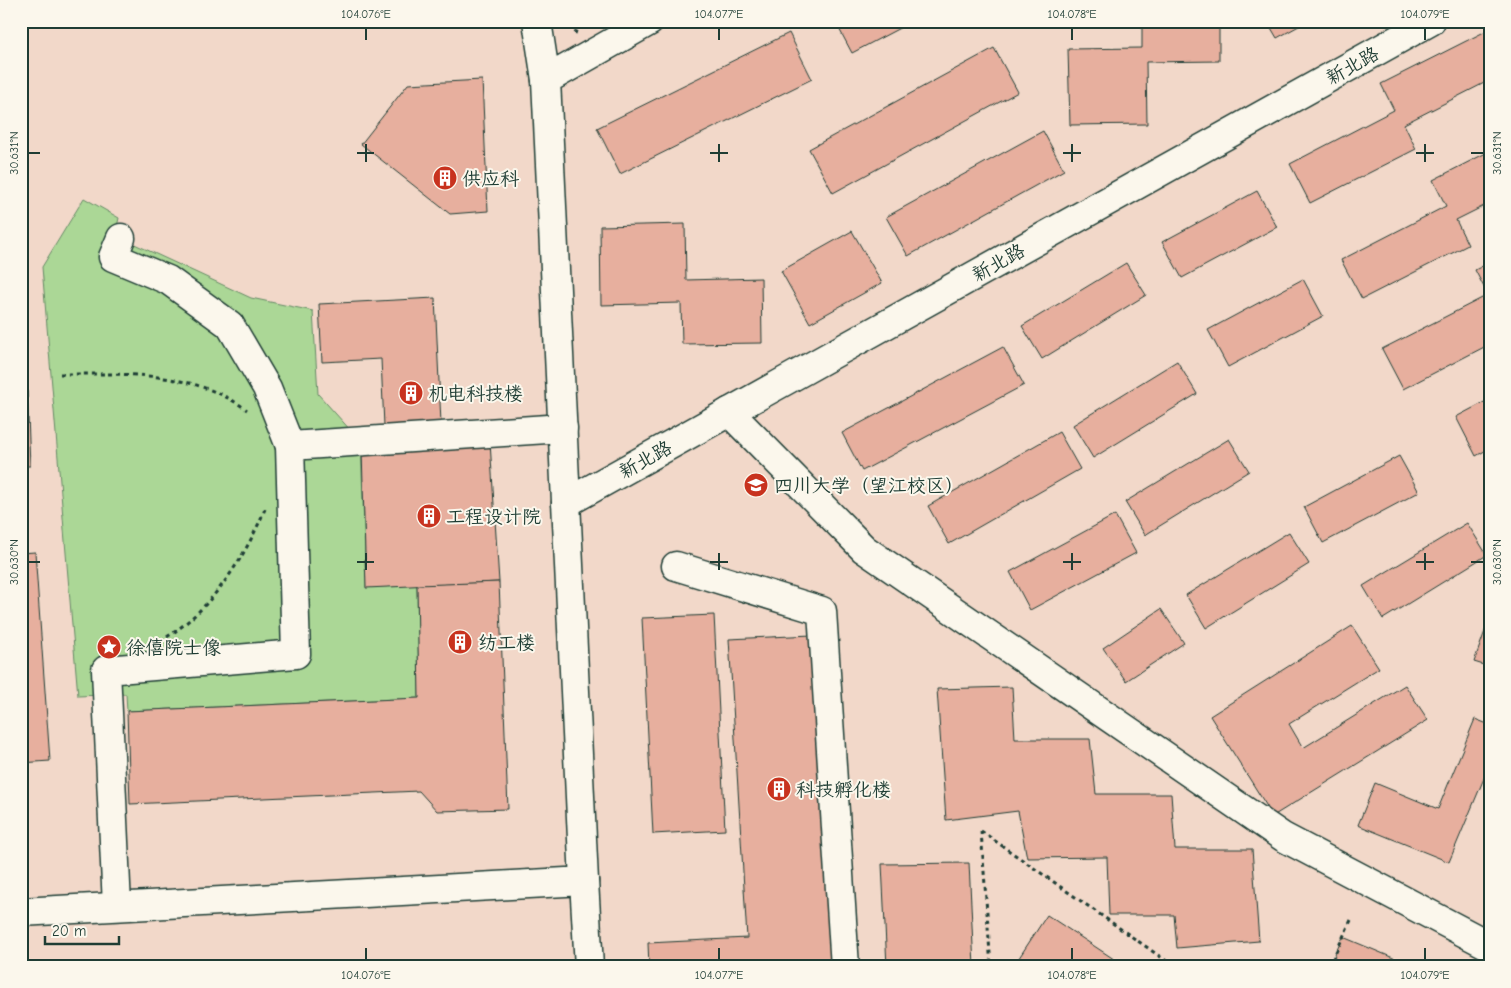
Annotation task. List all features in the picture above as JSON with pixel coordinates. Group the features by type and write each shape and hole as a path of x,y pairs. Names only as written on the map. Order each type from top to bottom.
{"street":[{"path":"537,21 546,80 589,967"},
{"path":"546,80 650,21"},
{"name":"新北路","path":"566,503 1431,21"},
{"path":"117,906 106,670 296,654 290,446 267,388 230,325 168,280 113,257 121,238"},
{"path":"729,412 864,549 1283,837 1490,947 1484,967"},
{"path":"290,446 563,428"},
{"path":"676,566 822,611 844,967"},
{"path":"21,912 584,880"}],"path":[{"path":"60,374 149,375 182,381 212,390 240,404 254,415"},
{"path":"159,642 180,629 214,594 242,560 266,507"},
{"path":"991,967 981,831 1175,967"},
{"path":"1329,967 1351,920"}],"shaded area":[{"name":"四川大学（望江校区）","path":"21,21 1490,21 1490,948 1483,967 21,967"}],"green space":[{"path":"84,198 119,218 115,235 251,298 313,311 318,394 361,442 366,587 417,585 419,698 127,711 126,694 78,696 42,267"}],"building":[{"path":"835,21 913,21 852,53"},
{"path":"1142,21 1219,21 1219,61 1146,62 1147,124 1070,125 1068,49 1142,48"},
{"path":"1267,21 1308,21 1277,38"},
{"path":"1490,29 1490,80 1404,124 1416,149 1310,203 1290,164 1394,110 1381,84"},
{"path":"789,33 812,79 620,174 597,128"},
{"path":"994,48 1018,92 833,193 809,149"},
{"name":"供应科","path":"482,80 488,211 450,214 361,144 408,84"},
{"path":"1043,131 1064,170 908,256 886,217"},
{"path":"1490,151 1490,203 1456,220 1468,245 1362,299 1341,260 1446,206 1433,180"},
{"path":"1257,191 1277,227 1182,278 1162,242"},
{"path":"685,224 686,280 761,278 762,343 682,344 681,303 601,305 600,226"},
{"path":"852,231 882,283 810,323 781,271"},
{"path":"1490,262 1490,344 1403,389 1382,349 1488,295 1475,270"},
{"path":"1126,263 1146,295 1042,359 1022,326"},
{"path":"1303,279 1323,316 1228,367 1208,330"},
{"path":"21,286 23,286 30,466 21,466"},
{"name":"机电科技楼","path":"435,298 441,423 384,426 381,359 322,362 319,304"},
{"path":"1003,347 1024,385 862,471 842,433"},
{"path":"1177,361 1197,394 1093,458 1073,425"},
{"path":"1490,399 1490,448 1476,456 1456,417"},
{"path":"1059,432 1080,469 949,544 928,506"},
{"path":"1229,439 1249,471 1145,535 1125,502"},
{"name":"工程设计院","path":"490,442 499,582 366,588 362,450"},
{"path":"1399,456 1419,492 1323,543 1304,507"},
{"path":"1115,515 1136,553 1030,610 1010,572"},
{"path":"1467,523 1487,555 1383,619 1363,586"},
{"path":"1289,532 1309,564 1206,628 1186,595"},
{"path":"35,552 50,761 21,763 21,553"},
{"name":"纺工楼","path":"499,582 508,809 437,811 419,791 130,804 127,711 419,698 417,585"},
{"path":"1161,609 1184,643 1126,681 1103,648"},
{"path":"714,615 725,830 653,834 642,618"},
{"path":"1490,617 1490,667 1474,662"},
{"path":"1352,626 1379,668 1289,724 1303,748 1405,685 1428,720 1273,816 1210,716"},
{"name":"科技孵化楼","path":"812,635 831,967 649,967 648,943 747,938 729,639"},
{"path":"1012,687 1015,739 1090,739 1096,794 1171,794 1175,849 1252,849 1259,941 1177,948 1174,915 1109,915 1107,857 1027,858 1018,811 946,820 937,689"},
{"path":"1475,719 1490,725 1490,764 1449,862 1358,825 1375,783 1438,809"},
{"path":"969,863 974,967 887,967 882,864"},
{"path":"1047,915 1126,967 1013,967"},
{"path":"1343,937 1415,967 1329,967"}],"place":[{"name":"供应科","path":"445,178"},
{"name":"机电科技楼","path":"411,393"},
{"name":"四川大学（望江校区）","path":"756,485"},
{"name":"工程设计院","path":"429,516"},
{"name":"纺工楼","path":"460,642"},
{"name":"徐僖院士像","path":"109,647"},
{"name":"科技孵化楼","path":"779,789"}]}
